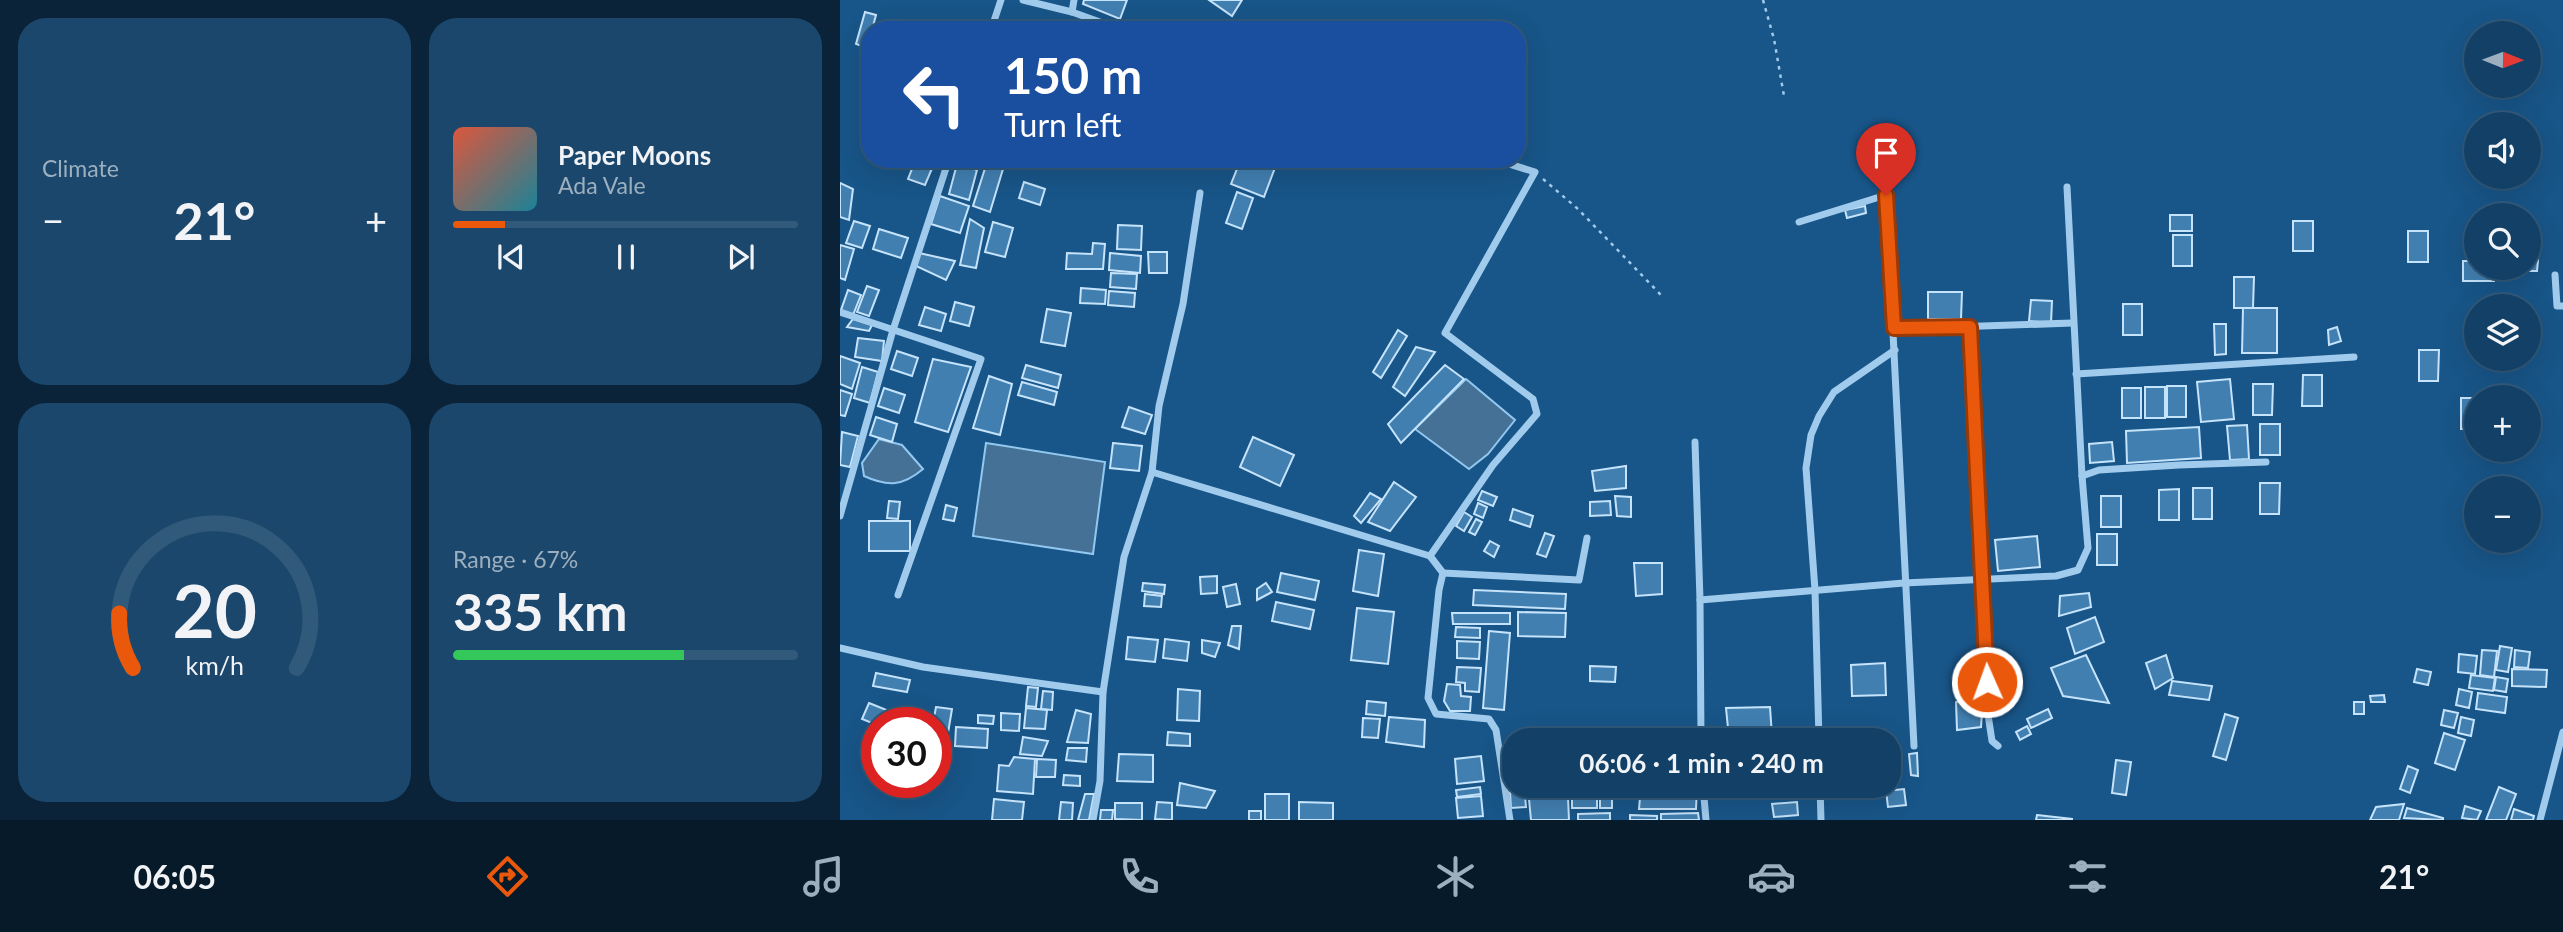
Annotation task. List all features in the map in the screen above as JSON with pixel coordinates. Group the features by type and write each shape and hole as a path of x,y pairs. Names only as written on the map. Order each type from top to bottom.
{"street":[{"path":"994,21 1001,0"},
{"path":"1023,0 1097,21"},
{"path":"1072,12 1074,0"},
{"path":"840,516 893,330 946,168"},
{"path":"1430,556 1493,465 1537,414 1533,399 1445,333 1535,172 1522,168"},
{"path":"1700,600 1905,583 2056,576 2078,570 2088,548 2067,187"},
{"path":"1093,820 1100,781 1103,692 1124,557 1152,472 1159,406 1183,304 1200,193"},
{"path":"1800,222 1886,195 1914,746"},
{"path":"2555,275 2557,306 2563,306"},
{"path":"840,312 981,359 898,595"},
{"path":"1894,328 2073,323"},
{"path":"1970,327 1987,708 1992,741 1998,746"},
{"path":"1819,728 1815,590 1806,468 1811,435 1834,392 1895,350"},
{"path":"2076,374 2354,357"},
{"path":"1695,442 1701,728"},
{"path":"2082,476 2099,470 2266,462"},
{"path":"1152,472 1430,556 1443,573 1578,580 1587,538"},
{"path":"1443,573 1428,698 1436,714 1489,719 1496,730 1510,820"},
{"path":"840,648 923,667 1103,692"},
{"path":"2540,820 2563,732"},
{"path":"1704,798 1706,820"},
{"path":"1820,798 1821,820"}],"path":[{"path":"1763,0 1774,39 1784,96"},
{"path":"1535,172 1578,209 1661,295"}],"water":[{"path":"1466,379 1515,420 1488,454 1469,469 1415,429"},
{"path":"879,439 902,445 923,469 909,479 895,483 881,482 864,476 862,463"},
{"path":"986,443 1105,462 1093,554 973,536"}],"building":[{"path":"1084,0 1127,0 1120,19 1083,4"},
{"path":"1209,0 1242,0 1232,16"},
{"path":"865,12 876,15 874,21 862,21"},
{"path":"861,26 861,46 856,44"},
{"path":"912,168 932,168 925,185 908,179"},
{"path":"956,168 977,170 969,200 949,194"},
{"path":"985,168 1003,168 990,212 973,206"},
{"path":"1237,168 1275,168 1264,197 1231,184"},
{"path":"1024,182 1045,189 1040,205 1019,198"},
{"path":"840,183 853,189 849,220 840,217"},
{"path":"1237,192 1253,198 1242,229 1226,223"},
{"path":"940,196 969,206 960,233 931,224"},
{"path":"1865,206 1866,213 1847,218 1845,210"},
{"path":"2170,215 2192,215 2192,231 2170,231"},
{"path":"970,219 984,228 976,268 960,265"},
{"path":"854,221 870,226 862,248 846,243"},
{"path":"2293,221 2313,221 2313,251 2293,251"},
{"path":"993,222 1013,228 1005,257 985,252"},
{"path":"1118,225 1142,226 1141,250 1117,249"},
{"path":"879,229 908,238 901,258 873,249"},
{"path":"2408,231 2428,231 2428,262 2408,262"},
{"path":"2173,235 2192,235 2192,266 2173,266"},
{"path":"1093,243 1105,244 1103,269 1066,269 1067,253 1092,254"},
{"path":"840,245 854,249 845,280 840,278"},
{"path":"1148,252 1167,252 1167,273 1149,273"},
{"path":"919,253 955,261 946,280 916,266"},
{"path":"1110,253 1141,256 1140,273 1109,270"},
{"path":"2463,261 2464,280 2494,280 2494,281 2463,281"},
{"path":"1111,273 1137,274 1136,289 1110,287"},
{"path":"2234,277 2254,277 2253,308 2234,308"},
{"path":"867,286 879,290 869,316 857,312"},
{"path":"1081,288 1106,290 1105,304 1080,303"},
{"path":"848,290 861,295 853,315 841,310"},
{"path":"1109,291 1135,293 1134,307 1108,305"},
{"path":"1928,292 1962,292 1961,319 1928,319"},
{"path":"2031,300 2052,301 2051,323 2029,321"},
{"path":"955,302 974,307 969,326 950,321"},
{"path":"2123,304 2142,304 2142,335 2123,335"},
{"path":"925,307 946,314 941,331 919,325"},
{"path":"2243,308 2277,308 2277,353 2242,353"},
{"path":"1047,309 1071,313 1065,346 1041,342"},
{"path":"853,319 872,325 869,331 847,327"},
{"path":"2214,324 2226,324 2226,354 2215,355"},
{"path":"2337,327 2341,341 2329,345 2328,330"},
{"path":"1398,330 1407,336 1381,378 1373,372"},
{"path":"858,338 884,341 882,361 855,357"},
{"path":"1416,347 1435,352 1405,396 1393,387"},
{"path":"2419,350 2439,350 2438,381 2419,381"},
{"path":"897,351 918,358 912,376 891,369"},
{"path":"840,356 860,363 852,389 840,384"},
{"path":"933,359 971,367 948,432 915,422"},
{"path":"1026,365 1061,375 1058,388 1022,378"},
{"path":"1445,365 1464,379 1401,443 1388,424"},
{"path":"862,367 878,372 870,403 854,398"},
{"path":"2303,375 2322,375 2322,406 2302,406"},
{"path":"989,376 1012,384 1000,435 973,428"},
{"path":"2230,379 2234,419 2201,422 2197,382"},
{"path":"1022,382 1057,392 1054,405 1018,395"},
{"path":"2253,384 2273,384 2272,415 2253,415"},
{"path":"2167,386 2186,386 2186,417 2167,417"},
{"path":"2145,387 2165,387 2165,418 2145,418"},
{"path":"884,388 905,395 899,413 878,406"},
{"path":"2122,388 2141,388 2141,418 2122,418"},
{"path":"840,390 852,394 845,416 840,415"},
{"path":"2461,398 2464,398 2464,429 2461,429"},
{"path":"1129,407 1152,415 1145,434 1122,427"},
{"path":"876,417 897,424 892,442 870,435"},
{"path":"2260,424 2280,424 2280,455 2260,455"},
{"path":"2247,425 2249,459 2230,460 2227,426"},
{"path":"2199,427 2201,458 2127,463 2126,431"},
{"path":"842,432 858,436 850,467 840,465"},
{"path":"1253,437 1294,455 1280,486 1240,467"},
{"path":"2112,442 2114,461 2090,463 2089,444"},
{"path":"1113,443 1142,446 1139,471 1110,468"},
{"path":"1626,466 1626,488 1595,491 1592,471"},
{"path":"1394,482 1416,497 1390,531 1368,522"},
{"path":"2260,483 2280,483 2279,514 2260,514"},
{"path":"2193,488 2212,488 2212,519 2193,519"},
{"path":"2179,489 2179,520 2159,520 2159,490"},
{"path":"1482,491 1497,497 1493,506 1478,500"},
{"path":"1370,493 1381,499 1361,523 1354,516"},
{"path":"1615,496 1631,497 1631,517 1617,516"},
{"path":"2101,496 2121,496 2121,527 2101,527"},
{"path":"889,501 900,502 898,519 887,518"},
{"path":"1610,501 1611,515 1590,516 1590,502"},
{"path":"1478,503 1487,507 1483,518 1474,514"},
{"path":"946,505 957,508 954,521 943,519"},
{"path":"1513,509 1533,516 1530,527 1510,520"},
{"path":"1464,512 1472,517 1464,531 1456,526"},
{"path":"1476,519 1482,522 1475,535 1469,532"},
{"path":"869,521 910,521 910,551 869,551"},
{"path":"1545,533 1554,536 1546,557 1537,554"},
{"path":"2097,534 2117,534 2117,565 2097,565"},
{"path":"2037,536 2040,567 1998,571 1995,540"},
{"path":"1490,541 1499,546 1494,557 1484,551"},
{"path":"1359,550 1384,554 1378,596 1353,591"},
{"path":"1634,563 1662,563 1662,594 1636,596"},
{"path":"1281,573 1319,581 1315,600 1277,592"},
{"path":"1217,576 1217,593 1201,594 1200,577"},
{"path":"1143,583 1165,585 1164,594 1142,591"},
{"path":"1266,583 1272,592 1257,600 1257,589"},
{"path":"1236,584 1240,604 1227,607 1223,587"},
{"path":"1474,590 1566,594 1565,609 1473,605"},
{"path":"2089,593 2091,607 2059,616 2060,596"},
{"path":"1145,594 1162,596 1161,607 1144,606"},
{"path":"1276,602 1314,610 1310,629 1272,621"},
{"path":"1357,608 1394,612 1388,664 1351,660"},
{"path":"1518,612 1566,613 1565,637 1518,636"},
{"path":"1452,613 1510,613 1510,624 1453,624"},
{"path":"2095,617 2104,642 2075,654 2067,628"},
{"path":"1232,626 1241,626 1239,649 1228,645"},
{"path":"1456,627 1480,628 1480,638 1455,637"},
{"path":"1489,631 1510,633 1504,710 1483,708"},
{"path":"1128,637 1158,640 1155,662 1126,659"},
{"path":"1165,639 1189,642 1187,661 1163,658"},
{"path":"1202,640 1220,643 1215,657 1202,653"},
{"path":"1457,641 1480,642 1479,659 1457,658"},
{"path":"2500,646 2512,648 2508,672 2496,670"},
{"path":"2482,650 2497,651 2494,677 2480,675"},
{"path":"2515,650 2530,652 2528,668 2514,667"},
{"path":"2459,654 2477,656 2475,674 2458,672"},
{"path":"2086,655 2109,703 2063,696 2051,668"},
{"path":"2166,655 2173,678 2155,689 2146,663"},
{"path":"1885,663 1886,695 1852,696 1851,665"},
{"path":"1590,666 1616,667 1615,682 1590,681"},
{"path":"1457,667 1481,668 1479,692 1465,691 1465,683 1456,682"},
{"path":"2417,669 2431,672 2428,685 2414,682"},
{"path":"2512,669 2547,670 2546,687 2512,686"},
{"path":"876,673 910,680 907,692 873,686"},
{"path":"2471,675 2495,678 2493,691 2469,688"},
{"path":"2496,677 2508,679 2506,692 2494,690"},
{"path":"2172,681 2212,686 2209,700 2169,695"},
{"path":"1447,684 1460,685 1461,696 1471,697 1470,711 1450,711 1444,701"},
{"path":"1028,687 1038,688 1036,707 1026,706"},
{"path":"1178,689 1200,691 1199,721 1177,720"},
{"path":"2459,689 2472,692 2469,708 2456,705"},
{"path":"1043,691 1053,692 1052,710 1041,709"},
{"path":"2478,693 2507,697 2505,713 2476,709"},
{"path":"2384,695 2385,702 2371,702 2370,696"},
{"path":"1983,698 1981,727 1957,730 1956,702"},
{"path":"1367,701 1386,703 1385,716 1366,714"},
{"path":"2354,702 2364,702 2364,714 2354,714"},
{"path":"1770,707 1771,728 1728,728 1726,708"},
{"path":"1026,708 1047,710 1045,729 1024,728"},
{"path":"2048,709 2052,718 2031,728 2027,719"},
{"path":"1076,710 1091,714 1088,743 1067,742"},
{"path":"2444,710 2458,713 2454,728 2441,725"},
{"path":"1001,713 1020,714 1019,731 1001,730"},
{"path":"2225,714 2238,718 2226,760 2213,756"},
{"path":"978,715 994,716 993,724 978,723"},
{"path":"1389,717 1425,720 1424,747 1386,742"},
{"path":"2461,717 2474,720 2471,736 2458,733"},
{"path":"1363,718 1380,719 1378,738 1362,737"},
{"path":"2027,726 2031,734 2020,740 2016,732"},
{"path":"956,727 988,729 987,748 955,746"},
{"path":"1168,732 1190,734 1190,746 1167,745"},
{"path":"2444,733 2465,740 2455,770 2435,763"},
{"path":"1023,737 1048,741 1042,756 1020,754"},
{"path":"1068,748 1087,748 1086,762 1066,760"},
{"path":"1917,753 1918,776 1911,775 1909,754"},
{"path":"1119,754 1153,755 1153,782 1117,781"},
{"path":"1481,756 1484,781 1457,784 1455,759"},
{"path":"1014,757 1035,759 1033,794 997,791 999,765 1009,766"},
{"path":"1037,759 1056,760 1055,777 1036,777"},
{"path":"2116,760 2131,762 2126,795 2112,793"},
{"path":"2408,766 2418,770 2410,793 2400,789"},
{"path":"1064,775 1080,776 1080,786 1063,785"},
{"path":"1180,783 1215,791 1206,808 1177,805"},
{"path":"1480,787 1481,794 1457,797 1456,790"},
{"path":"2499,787 2516,794 2506,820 2486,820"},
{"path":"1901,789 1904,789 1906,805 1888,807 1887,798 1901,798"},
{"path":"1085,794 1094,794 1089,820 1078,820"},
{"path":"1265,794 1289,794 1289,820 1265,820"},
{"path":"1481,796 1483,816 1458,818 1456,798"},
{"path":"1510,798 1525,798 1526,807 1511,808"},
{"path":"1568,798 1569,820 1531,820 1529,799"},
{"path":"1572,798 1597,798 1597,808 1572,808"},
{"path":"1600,798 1612,798 1612,808 1600,808"},
{"path":"1640,798 1696,798 1696,809 1639,809"},
{"path":"994,799 1024,802 1022,820 992,820"},
{"path":"1061,802 1073,803 1072,820 1059,820"},
{"path":"1157,802 1172,803 1172,820 1155,819"},
{"path":"1299,802 1333,803 1333,820 1299,820"},
{"path":"1797,802 1798,815 1774,817 1772,804"},
{"path":"1115,803 1142,803 1142,820 1115,819"},
{"path":"2404,804 2399,820 2370,820 2376,807"},
{"path":"2465,806 2481,811 2477,820 2462,818"},
{"path":"2407,808 2443,818 2443,820 2404,818"},
{"path":"2514,809 2534,816 2533,820 2511,820"},
{"path":"1101,810 1113,810 1112,820 1100,820"},
{"path":"1249,811 1261,811 1261,820 1249,820"},
{"path":"1610,813 1610,820 1578,820 1578,814"},
{"path":"1698,813 1699,820 1661,820 1661,814"},
{"path":"1630,815 1657,816 1657,820 1630,820"},
{"path":"2037,815 2072,819 2072,820 2036,820"}],"route":[{"path":"1886,195 1894,328 1970,327 1987,682"}]}
